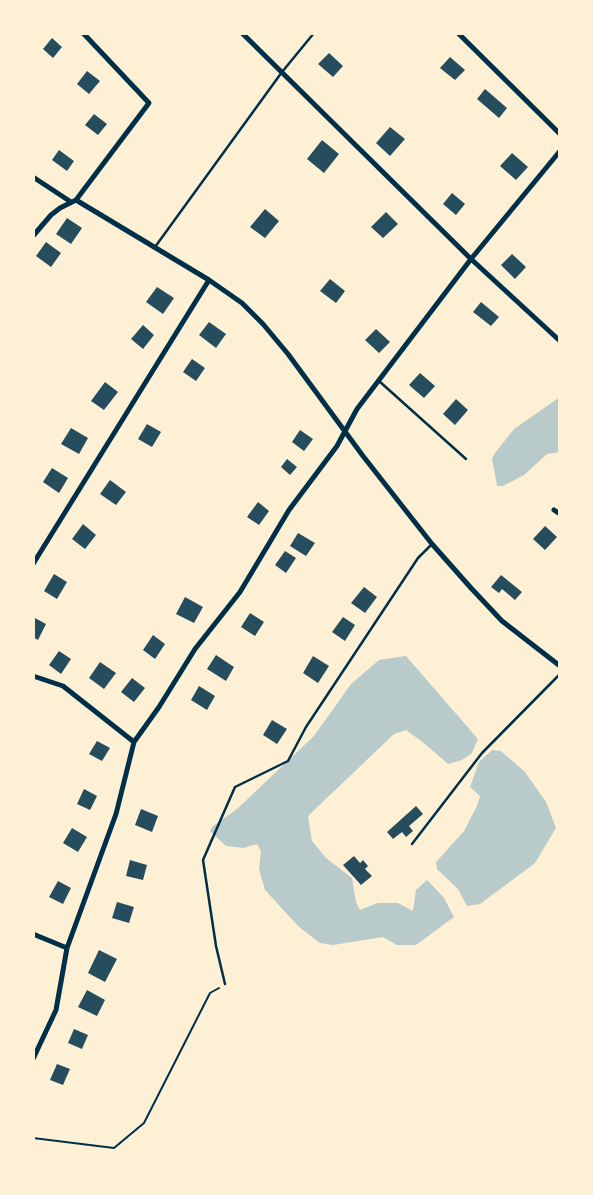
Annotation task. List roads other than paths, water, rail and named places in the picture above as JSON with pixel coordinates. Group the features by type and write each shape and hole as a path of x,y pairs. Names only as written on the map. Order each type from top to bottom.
{"street":[{"path":"33,236 51,215 73,201 149,103 83,33"},
{"path":"242,33 471,259 560,341"},
{"path":"458,33 560,134"},
{"path":"33,1059 56,1010 66,948 116,814 134,742 195,649 240,592 289,510 337,446 357,409 471,259 560,151"},
{"path":"33,177 155,247 242,303 288,354 432,544 502,621 560,666"},
{"path":"33,564 209,280"},
{"path":"554,510 560,514"},
{"path":"33,676 63,686 134,742"},
{"path":"33,934 66,948"}],"lane":[{"path":"155,247 282,72 314,33"},
{"path":"379,381 466,459"},
{"path":"225,984 216,946 203,860 235,787 288,761 306,727 418,558 432,544"},
{"path":"412,844 482,753 560,674"}]}
